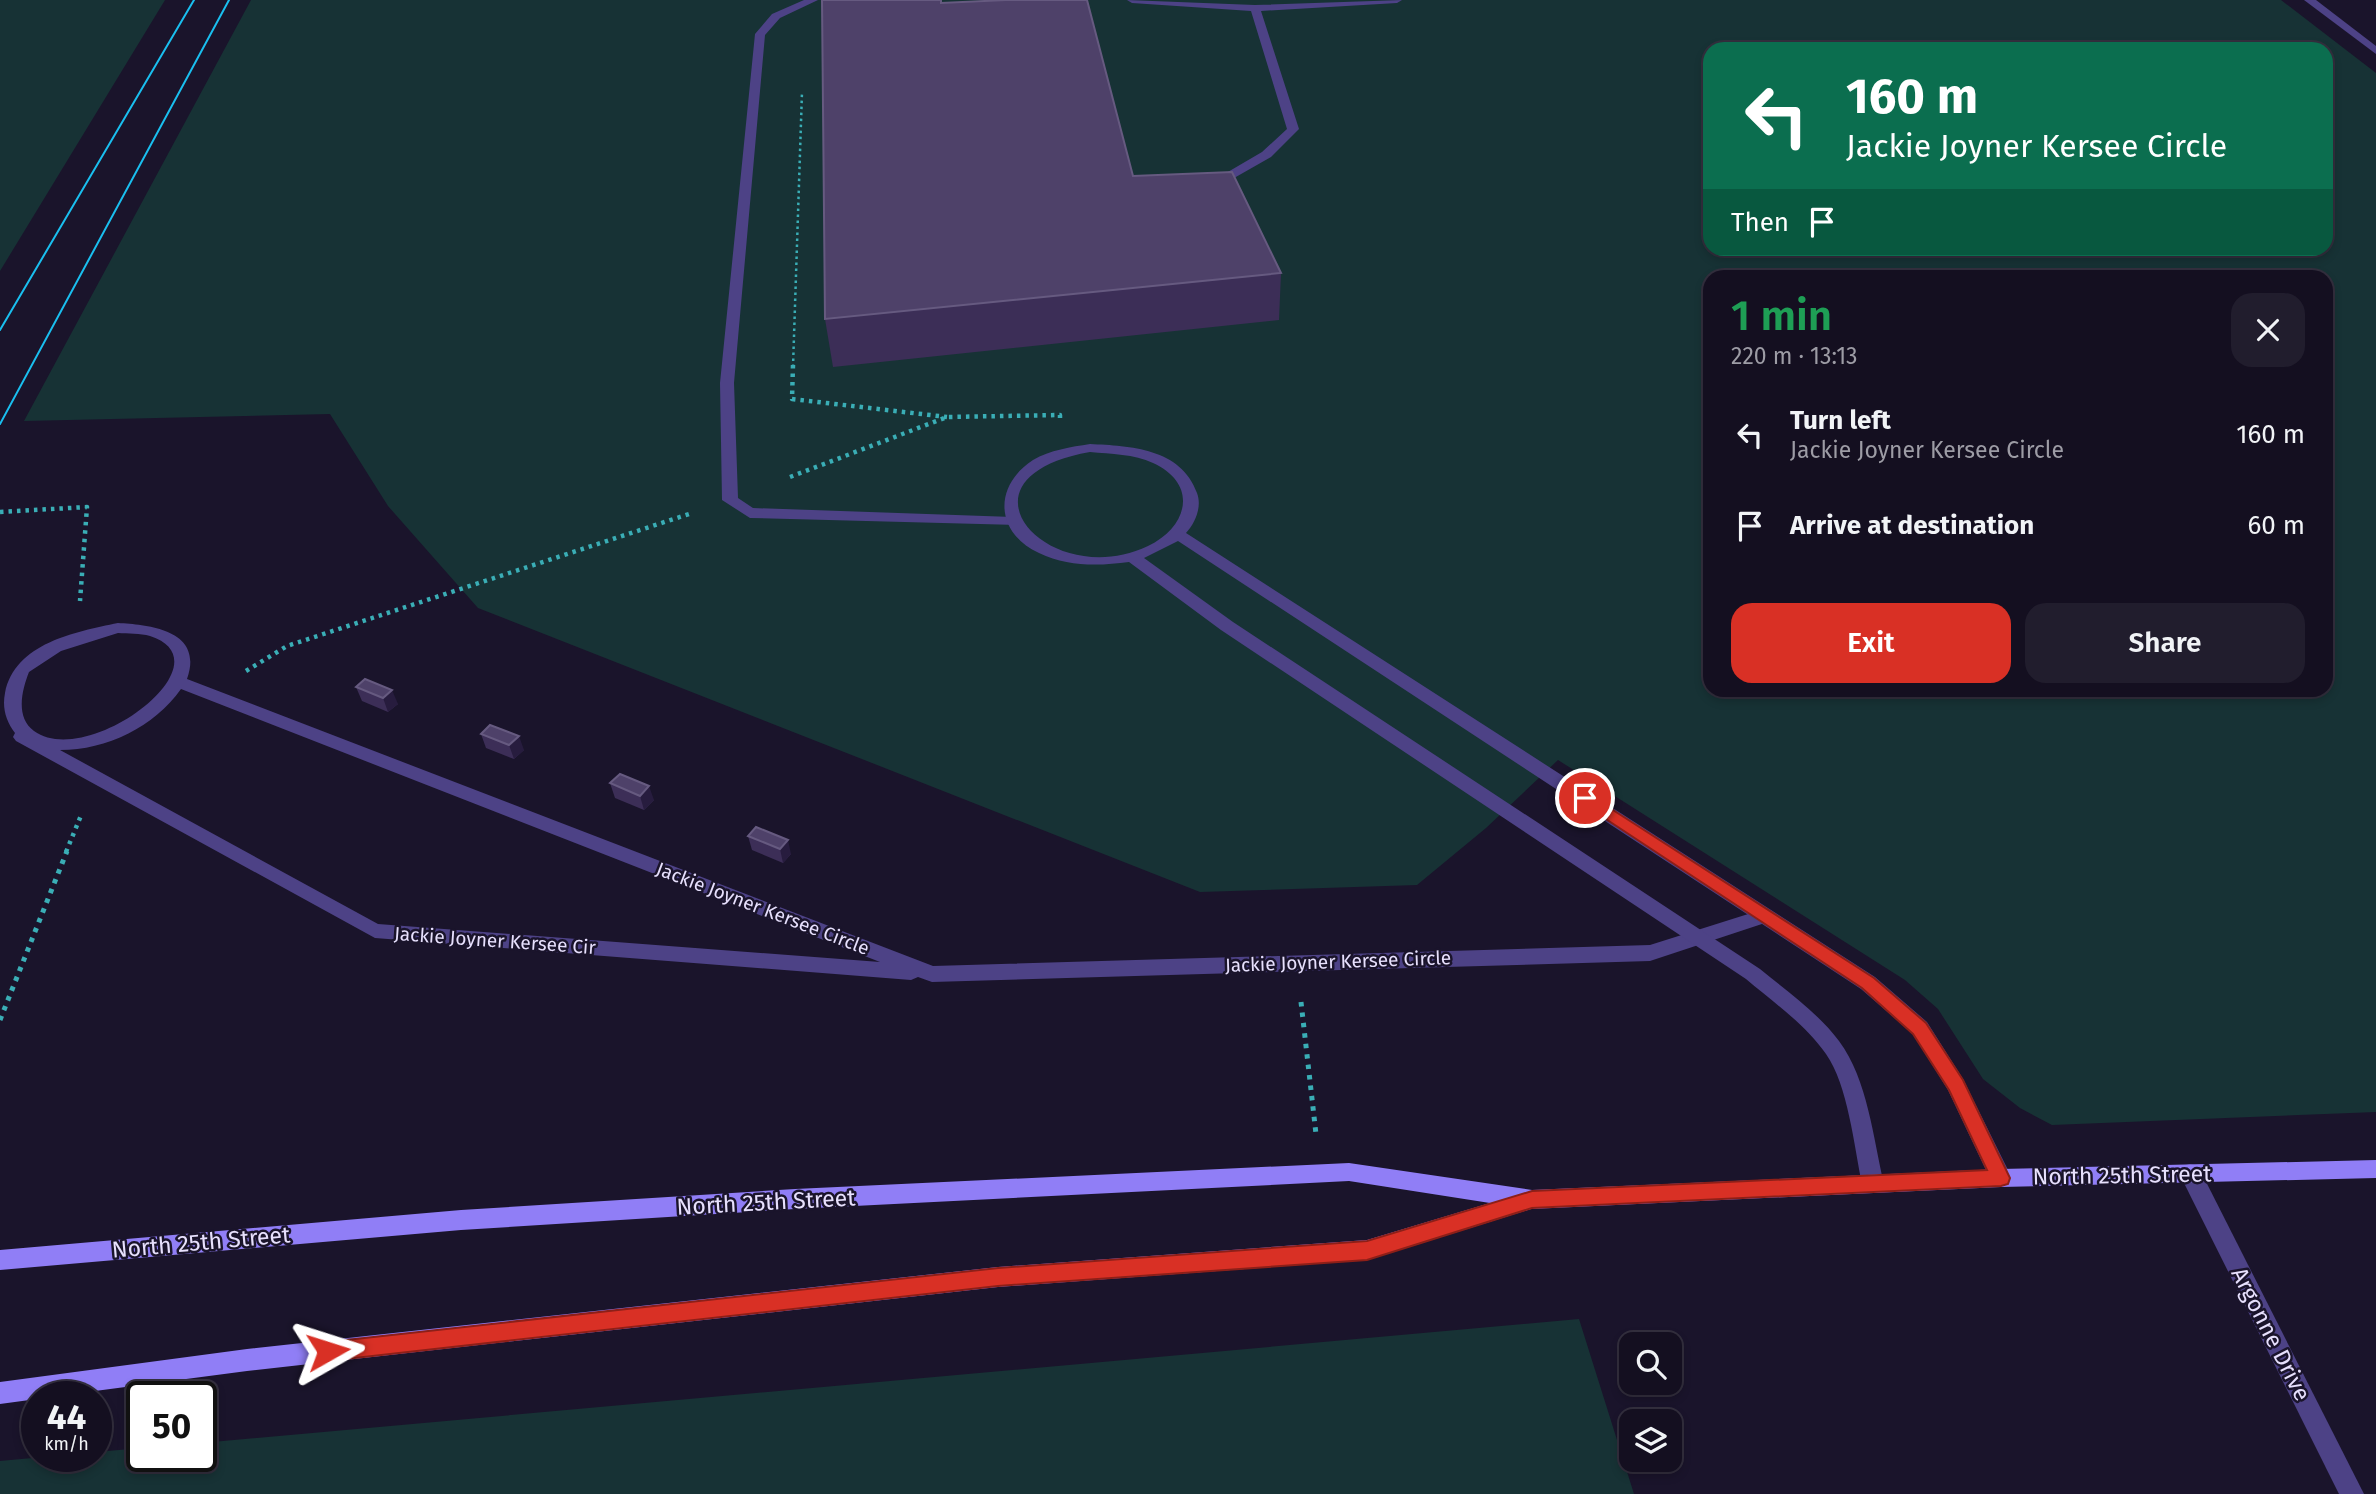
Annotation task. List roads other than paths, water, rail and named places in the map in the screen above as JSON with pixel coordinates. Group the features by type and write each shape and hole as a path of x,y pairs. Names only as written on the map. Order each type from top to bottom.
{"main road":[{"name":"North 25th Street","path":"0,1260 461,1220 795,1199 1349,1172 1532,1200 2001,1178 2376,1169"},
{"name":"North 25th Street","path":"0,1393 247,1360 998,1277 1367,1251 1532,1200"}],"street":[{"path":"813,0 776,16 760,34 727,383 730,500 750,513 1013,522"},
{"path":"1132,0 1255,8 1397,0"},
{"path":"2309,0 2376,51"},
{"path":"1213,186 1255,163 1282,143 1293,129 1255,8"},
{"path":"1090,448 1132,450 1159,459 1181,475 1192,500 1185,524 1165,543 1134,558 1074,559 1040,547 1028,539 1013,522 1009,501 1016,484 1038,464 1062,453 1090,448"},
{"path":"1176,533 1868,983 1920,1028 1956,1085 2001,1178"},
{"path":"1134,558 1238,634 1753,974 1796,1010 1834,1050 1852,1095 1874,1184"},
{"path":"118,628 159,633 176,644 184,660 179,682 165,702 138,720 98,738 65,744 47,744 22,737 8,726 1,709 6,690 21,670 48,650 78,637 118,628"},
{"name":"Jackie Joyner Kersee Circle","path":"179,682 932,974 1650,953 1765,915"},
{"name":"Jackie Joyner Kersee Cir","path":"22,737 375,930 932,974"},
{"name":"Argonne Drive","path":"2190,1173 2352,1494"}],"tram line":[{"path":"0,330 194,0"},
{"path":"0,424 229,0"}]}
